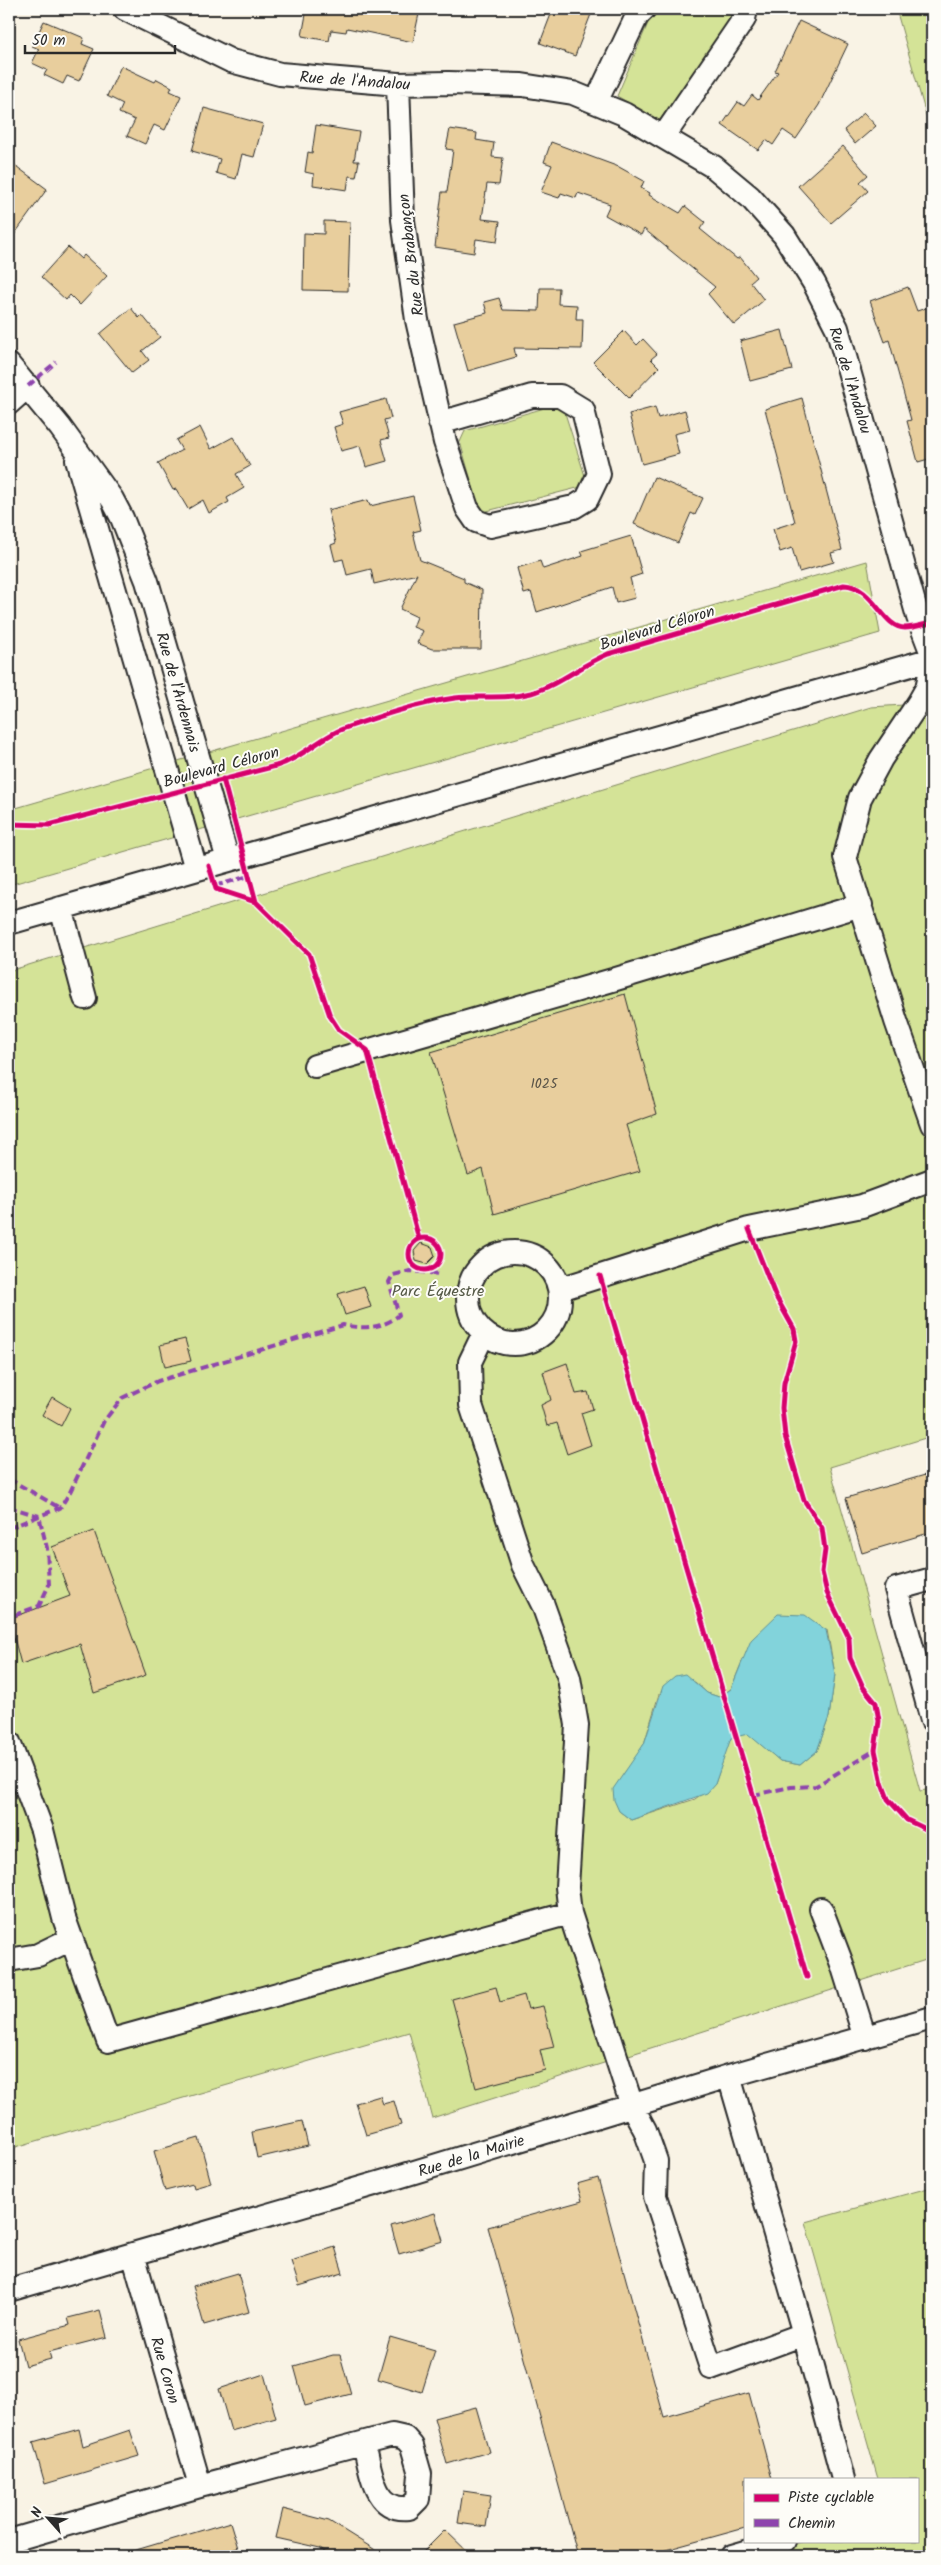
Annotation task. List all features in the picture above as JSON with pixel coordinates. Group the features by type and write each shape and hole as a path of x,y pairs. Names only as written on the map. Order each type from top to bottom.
{"street":[{"name":"Rue de l'Andalou","path":"126,9 231,61 280,74 344,82 522,85 573,92 664,136 714,167 750,197 784,235 814,283 837,328 918,617 932,654"},
{"path":"596,102 637,16 644,9"},
{"path":"664,136 744,19 746,9"},
{"name":"Rue du Brabançon","path":"398,84 403,220 417,320 440,423 467,508 476,521 490,526 574,507 587,499 599,474 583,410 560,396 532,396 440,423"},
{"name":"Rue de l'Ardennais","path":"9,365 28,386 112,498 133,544 147,581 228,860"},
{"path":"9,403 28,386"},
{"name":"Rue de l'Ardennais","path":"73,446 196,869"},
{"path":"116,590 147,581"},
{"path":"9,923 932,659"},
{"path":"932,665 927,688 881,759 860,798 845,858 896,1021 932,1124"},
{"path":"314,1066 616,980 860,905"},
{"path":"61,908 85,998"},
{"path":"560,1289 749,1229 862,1206 932,1180"},
{"path":"518,1252 532,1255 545,1263 555,1275 560,1289 560,1303 557,1316 550,1328 539,1337 526,1343 510,1344 496,1341 484,1333 472,1316 468,1296 470,1282 478,1269 489,1259 503,1253 518,1252"},
{"path":"484,1333 470,1362 471,1404 523,1565 543,1605 570,1678 577,1725 567,1887 570,1913 632,2106 645,2130 656,2161 655,2196 711,2368 804,2334"},
{"path":"932,1579 896,1589 932,1720"},
{"path":"9,1742 14,1776 42,1830 64,1918 108,2041 570,1913"},
{"path":"821,1909 842,1964 865,2038"},
{"path":"9,1960 38,1955 72,1939"},
{"name":"Rue de la Mairie","path":"9,2290 385,2181 729,2076 932,2018"},
{"path":"729,2076 844,2478"},
{"name":"Rue Coron","path":"133,2254 200,2486"},
{"path":"9,2541 200,2486 364,2443"},
{"path":"732,2556 781,2542"}],"green space":[{"path":"654,9 731,9 732,16 659,121 617,96"},
{"path":"896,9 932,9 932,136"},
{"path":"555,405 564,410 586,479 581,487 487,511 479,508 460,442 465,431"},
{"path":"867,561 880,633 9,885 9,810"},
{"name":"Parc Équestre","path":"920,704 932,740 932,1436 830,1467 920,1791 932,1789 932,1958 432,2118 409,2032 9,2149 9,971 871,707","holes":["827,1630 835,1674 829,1717 817,1751 800,1765 780,1761 748,1733 730,1738 715,1784 695,1799 631,1820 619,1811 624,1773 635,1761 644,1744 659,1694 695,1682 707,1693 719,1697 731,1689 743,1659"]},
{"path":"932,2187 932,2556 754,2556 802,2542 918,2542 918,2478 878,2478 805,2222"}],"water":[{"path":"778,1614 805,1615 826,1630 835,1674 829,1717 817,1751 800,1765 780,1761 748,1734 731,1738 715,1784 707,1793 631,1820 619,1811 614,1800 613,1789 644,1744 663,1686 675,1676 685,1674 707,1693 719,1697 731,1689 751,1640"}],"building":[{"path":"307,9 420,9 413,42 347,28 346,32 331,30 329,41 302,36"},
{"path":"553,9 593,9 575,56 540,43"},
{"path":"44,21 84,38 82,44 94,49 79,81 67,76 63,84 44,75 47,70 32,63 39,49 32,46"},
{"path":"799,21 848,44 819,105 796,139 783,130 773,145 766,140 758,150 722,125 738,102 744,106 752,95 758,100 778,72 775,71"},
{"path":"121,66 155,82 157,79 172,87 170,91 181,96 165,130 154,125 145,144 127,136 135,120 119,113 123,104 107,96"},
{"path":"204,108 263,124 254,157 242,154 236,179 216,173 220,159 192,151"},
{"path":"864,113 876,126 855,144 844,130"},
{"path":"316,125 359,132 354,161 359,161 356,177 349,176 347,190 313,185 314,174 305,172 308,152 312,153"},
{"path":"450,129 477,133 476,140 494,143 492,157 503,158 499,185 487,184 482,219 500,221 497,242 476,239 474,253 435,247 442,192 447,192 453,150 446,149"},
{"path":"551,142 619,167 644,181 641,188 650,193 649,195 680,213 685,206 705,222 700,229 737,259 740,257 756,277 750,282 764,300 734,325 708,294 715,287 644,229 641,235 605,215 610,204 578,193 576,198 561,193 559,198 541,192 552,165 544,162"},
{"path":"843,146 868,175 860,182 868,191 831,223 798,186"},
{"path":"9,161 47,189 9,242"},
{"path":"324,221 350,222 348,291 303,290 304,233 324,234"},
{"path":"68,247 81,259 84,255 107,276 80,305 70,295 66,300 41,277"},
{"path":"908,287 917,311 932,306 932,458 918,462 907,421 911,420 889,340 885,342 870,301"},
{"path":"540,288 559,288 558,304 577,305 576,319 583,319 582,349 514,348 516,357 468,371 454,322 487,313 484,302 499,298 503,310 539,311"},
{"path":"131,308 139,318 142,315 160,337 142,351 149,360 132,373 100,334"},
{"path":"782,330 792,370 750,381 740,341"},
{"path":"624,331 637,345 643,339 657,354 651,359 659,367 629,398 593,362"},
{"path":"802,398 842,550 831,553 834,562 799,572 792,548 780,552 773,529 795,522 765,409"},
{"path":"386,399 391,418 384,420 389,438 381,440 387,461 366,467 360,446 341,451 334,427 343,424 339,412"},
{"path":"655,407 658,418 685,410 690,430 674,434 679,454 642,464 629,414"},
{"path":"200,427 211,449 233,437 250,466 236,474 244,488 227,498 229,502 209,513 203,500 188,509 176,489 173,490 158,463 182,450 176,440"},
{"path":"654,477 703,498 695,515 691,513 678,543 634,524"},
{"path":"413,496 421,530 413,532 420,560 464,578 464,582 482,590 481,649 432,649 417,643 423,631 413,627 417,617 400,609 417,574 374,584 371,569 347,575 343,559 335,561 331,545 336,543 328,510 368,500 370,506"},
{"path":"631,536 642,574 630,578 635,598 616,603 612,587 537,612 531,592 524,594 517,568 540,561 543,569 583,556 581,551"},
{"path":"625,994 657,1114 626,1125 640,1171 494,1214 483,1169 468,1175 431,1052"},
{"path":"421,1243 432,1247 435,1256 427,1264 416,1261 414,1251"},
{"path":"364,1286 371,1307 345,1315 338,1294"},
{"path":"185,1339 191,1361 165,1367 160,1345"},
{"path":"567,1363 576,1394 588,1392 593,1409 581,1413 591,1445 567,1454 557,1423 547,1426 541,1405 551,1400 543,1372"},
{"path":"52,1397 70,1408 61,1426 42,1415"},
{"path":"932,1473 932,1532 862,1553 846,1498"},
{"path":"94,1531 146,1675 94,1693 80,1644 21,1664 9,1619 70,1596 52,1547"},
{"path":"496,1987 500,2002 524,1995 528,2009 543,2006 554,2047 540,2050 545,2070 476,2088 452,1999"},
{"path":"380,2096 383,2104 394,2101 401,2125 366,2135 356,2103"},
{"path":"302,2121 308,2146 257,2158 252,2132"},
{"path":"199,2138 211,2183 194,2188 193,2184 165,2191 154,2151"},
{"path":"598,2178 664,2417 749,2393 772,2478 744,2478 744,2528 644,2556 578,2556 488,2227 582,2201 577,2184"},
{"path":"435,2213 443,2241 399,2254 391,2226"},
{"path":"335,2247 343,2273 299,2286 291,2261"},
{"path":"238,2273 249,2312 204,2325 193,2286"},
{"path":"100,2310 107,2337 49,2352 51,2359 25,2366 18,2339 70,2325 68,2318"},
{"path":"390,2337 435,2350 422,2392 378,2379"},
{"path":"333,2355 340,2355 351,2394 305,2406 294,2366"},
{"path":"264,2374 276,2418 231,2431 219,2389"},
{"path":"476,2407 489,2452 447,2464 434,2418"},
{"path":"79,2429 83,2446 130,2430 139,2456 45,2484 33,2442"},
{"path":"463,2491 491,2495 486,2527 458,2523"},
{"path":"283,2509 329,2521 385,2556 332,2556 320,2548 276,2538"},
{"path":"230,2522 238,2548 210,2556 127,2556 126,2553"},
{"path":"445,2530 472,2556 419,2556"}],"waterway":[{"path":"913,2556 932,2551"}],"marked path":[{"path":"28,386 56,362"},
{"path":"215,886 249,876"},
{"path":"9,1507 39,1516 60,1508 70,1492 104,1421 122,1398 158,1381 343,1325 372,1327 386,1323 399,1315 389,1282 393,1275 410,1271 440,1274"},
{"path":"9,1479 60,1508"},
{"path":"9,1528 39,1516 47,1548 49,1585 39,1606 9,1617"},
{"path":"753,1795 791,1787 816,1786 875,1750"}],"cycle path":[{"name":"Boulevard Céloron","path":"9,824 49,825 276,766 294,758 345,728 428,703 465,697 512,696 531,693 551,685 608,654 844,585 854,587 863,592 897,626 908,628 932,623"},
{"name":"Boulevard Céloron","path":"223,779 256,902"},
{"path":"209,866 216,889 256,902 309,954 330,1016 339,1030 367,1050 419,1239"},
{"path":"749,1229 775,1295 794,1329 796,1341 784,1383 782,1408 785,1436 804,1500 822,1528 825,1550 822,1572 827,1593 849,1638 850,1658 863,1687 876,1703 879,1721 875,1750 882,1783 888,1799 907,1820 932,1832"},
{"path":"425,1238 437,1242 441,1254 437,1266 425,1270 413,1266 409,1254 413,1242 425,1238"},
{"path":"600,1276 807,1977"}]}
